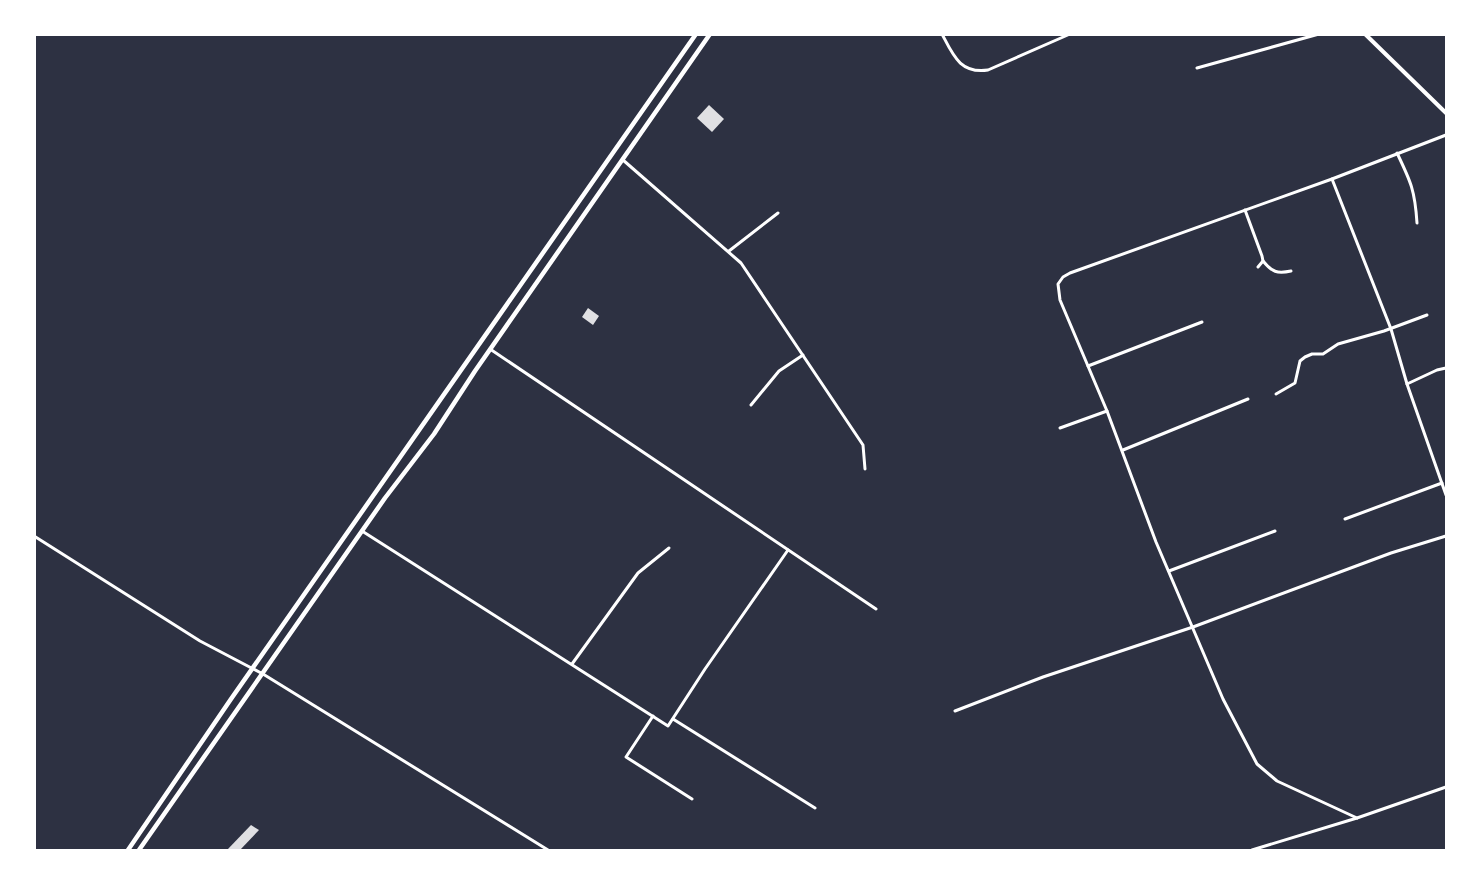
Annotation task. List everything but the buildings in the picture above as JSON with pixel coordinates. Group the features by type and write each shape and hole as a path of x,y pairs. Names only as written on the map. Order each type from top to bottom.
{"highway":[{"path":"128,850 696,34"},
{"path":"139,850 362,531 434,434 490,349 710,34"}],"main road":[{"path":"1365,34 1446,113"}],"street":[{"path":"942,34 955,59 966,68 976,72 988,70 1070,34"},
{"path":"1197,68 1319,34"},
{"path":"1357,818 1276,781 1260,768 1223,699 1156,542 1123,450 1060,300 1058,284 1063,278 1081,269 1332,179 1446,135"},
{"path":"1397,153 1410,178 1417,201 1417,223"},
{"path":"623,159 741,263 863,445 865,469"},
{"path":"1332,179 1391,329 1407,384 1446,495"},
{"path":"1245,210 1263,261 1280,274 1291,271"},
{"path":"729,251 778,213"},
{"path":"1258,267 1263,261"},
{"path":"1276,394 1295,383 1300,361 1305,357 1312,354 1323,354 1338,344 1391,329 1427,315"},
{"path":"1088,366 1202,322"},
{"path":"490,349 876,609"},
{"path":"751,405 779,371 803,355"},
{"path":"1407,384 1446,368"},
{"path":"1123,450 1248,399"},
{"path":"1060,428 1107,411"},
{"path":"1345,519 1442,483"},
{"path":"362,531 669,726 705,669 788,550"},
{"path":"1169,572 1275,531"},
{"path":"34,536 200,640 263,674 548,850"},
{"path":"955,711 1043,677 1192,627 1391,553 1446,536"},
{"path":"572,664 638,573 669,548"},
{"path":"653,716 626,757 692,799"},
{"path":"674,719 815,808"},
{"path":"1252,850 1357,818 1446,787"}]}
